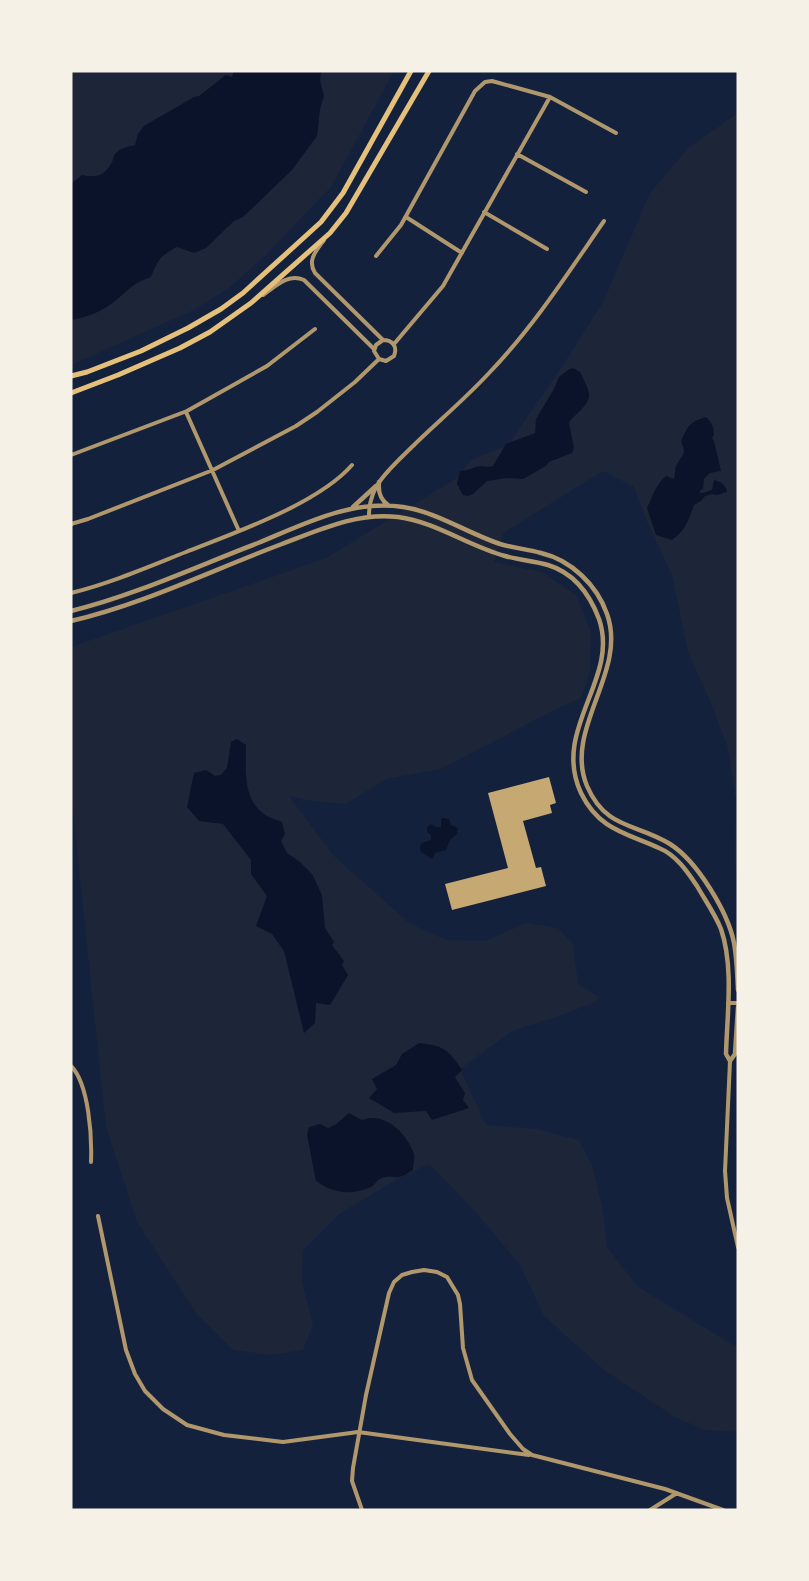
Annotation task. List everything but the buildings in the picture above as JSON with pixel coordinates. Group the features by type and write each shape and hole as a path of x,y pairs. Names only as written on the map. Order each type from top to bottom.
{"main road":[{"path":"71,376 87,372 141,351 188,328 220,309 242,293 307,235 321,222 343,192 411,71"},
{"path":"71,393 180,348 210,332 252,303 330,233 346,213 359,192 429,71"}],"street":[{"path":"376,256 406,217 479,85 492,81 550,97 616,133"},
{"path":"394,344 443,286 550,97"},
{"path":"517,154 586,192"},
{"path":"484,212 547,249"},
{"path":"406,217 462,253"},
{"path":"352,508 378,484 402,456 489,374 505,356 541,311 604,221"},
{"path":"330,233 313,256 312,267 315,273 382,340"},
{"path":"252,303 288,279 298,278 304,280 374,349 379,359 386,361 392,358 396,352 394,344 388,340 382,340 374,349"},
{"path":"71,455 186,412 267,366 315,329"},
{"path":"71,524 213,470 296,426 355,382 379,359"},
{"path":"186,412 239,531"},
{"path":"71,593 103,584 239,531 317,493 342,476 352,464"},
{"path":"369,516 369,505 378,484"},
{"path":"378,484 379,493 384,502 389,505"},
{"path":"71,611 127,594 317,519 352,508 369,505 389,505 417,510 501,544 542,553 554,558 575,570 600,596 608,614 612,634 607,669 584,739 582,765 588,788 601,808 617,821 672,845 686,857 704,880 730,927 737,965 738,990"},
{"path":"71,621 132,603 331,526 369,516 391,516 410,519 437,528 498,554 549,566 564,572 583,589 591,600 602,629 604,645 601,662 575,739 574,758 580,790 593,810 609,826 622,834 662,849 680,864 692,879 716,918 724,943 728,979 726,1054 730,1061"},
{"path":"127,594 132,603"},
{"path":"724,943 734,942"},
{"path":"728,1003 738,1003"},
{"path":"738,1008 735,1054 730,1061 724,1170 727,1198 738,1247"},
{"path":"71,1066 82,1083 92,1136 91,1162"},
{"path":"98,1216 126,1350 135,1374 145,1391 163,1409 188,1425 224,1436 283,1442 358,1432 532,1455 646,1484 723,1510"},
{"path":"362,1510 352,1481 358,1432 390,1293 394,1282 402,1275 424,1270 437,1272 447,1277 453,1284 460,1304 463,1348 472,1380 510,1434 523,1449 532,1455"},
{"path":"650,1510 677,1493"}],"shaded area":[{"path":"71,71 394,71 331,187 266,255 230,287 194,310 71,365"},
{"path":"234,71 321,71 320,80 324,96 320,109 317,136 292,170 243,217 234,221 206,248 194,253 177,247 160,259 151,277 137,283 101,310 88,316 71,320 72,183 82,175 96,176 103,173 119,150 135,145 138,134 144,126 194,97 199,96 226,75 232,77"},
{"path":"738,113 738,883 735,860 736,799 727,745 688,652 672,575 646,519 634,487 603,471 503,533 494,562 542,572 576,595 591,632 590,671 581,698 441,769 386,779 346,804 312,801 289,796 333,855 409,923 446,940 485,941 526,923 558,928 573,944 578,984 600,998 562,1015 512,1031 460,1069 486,1125 536,1129 579,1140 592,1165 603,1211 607,1247 638,1287 738,1348 738,1432 705,1430 675,1417 604,1370 544,1316 520,1265 473,1209 429,1164 396,1180 339,1214 303,1250 302,1282 313,1324 303,1350 270,1355 233,1350 196,1313 137,1222 106,1127 71,792 71,647 326,558 457,478 471,460 508,445 561,368 603,302 650,193 688,148"},
{"path":"573,368 580,372 587,386 589,398 569,423 574,448 572,453 549,462 546,466 523,479 507,478 487,481 473,494 463,495 457,484 460,471 478,466 493,466 506,444 535,433 536,419 559,377"},
{"path":"706,417 713,427 714,435 712,438 721,471 710,473 704,479 703,489 700,490 700,493 712,490 714,480 723,484 727,492 705,496 694,505 684,528 672,540 656,535 647,508 662,479 666,476 674,479 676,466 684,452 681,442 687,429 692,423"},
{"path":"237,739 246,745 246,774 249,794 259,810 267,816 282,822 285,834 281,841 287,853 312,874 322,895 325,928 334,942 332,945 344,961 342,965 348,975 330,1005 316,1003 315,1023 304,1033 284,951 272,934 256,926 267,896 251,874 251,860 223,824 199,821 187,807 194,773 206,770 215,776 221,775 227,768 231,742"},
{"path":"441,819 449,819 451,825 458,828 457,834 450,840 446,850 435,853 432,859 421,852 420,847 422,843 431,840 427,827 431,824 441,827"},
{"path":"419,1043 440,1047 453,1057 462,1070 455,1077 465,1093 463,1100 469,1108 432,1120 426,1111 394,1113 369,1098 377,1089 372,1079 396,1065 402,1054"},
{"path":"349,1113 362,1120 378,1119 394,1126 411,1146 414,1154 413,1170 401,1177 383,1178 371,1187 357,1192 335,1191 316,1181 307,1135 309,1127 320,1124 328,1128 335,1125"}]}
